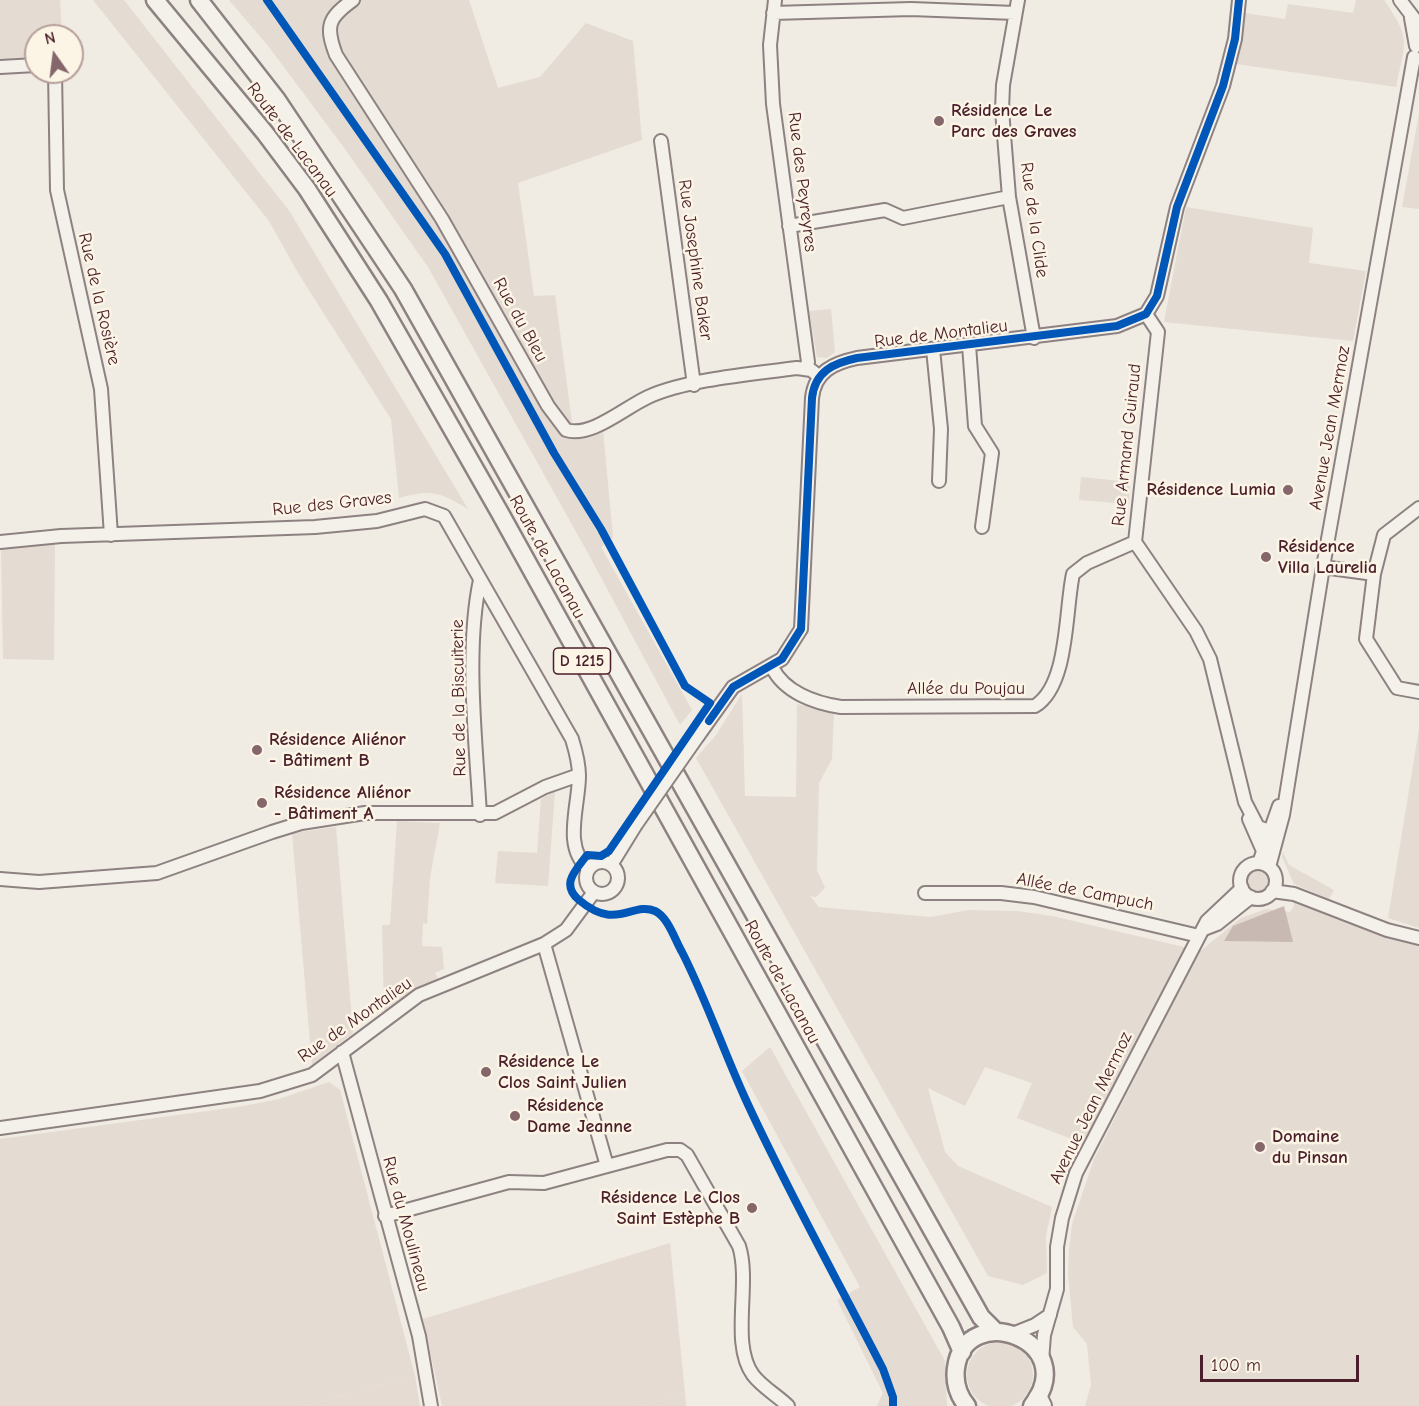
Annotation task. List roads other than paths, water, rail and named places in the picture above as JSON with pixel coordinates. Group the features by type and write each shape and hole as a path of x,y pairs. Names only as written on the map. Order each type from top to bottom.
{"main road":[{"name":"Route de Lacanau","path":"155,0 265,133 307,189 379,301 506,523 951,1327 962,1352"},
{"name":"Route de Lacanau","path":"199,0 277,100 403,289 981,1317 995,1331"},
{"path":"967,1406 957,1397 956,1370 962,1352 982,1335 995,1331 1015,1333 1032,1344 1042,1361 1044,1374 1037,1403"}],"street":[{"name":"Rue du Bleu","path":"353,0 332,18 329,28 336,55 442,219 560,424 571,431 584,432 661,391 758,373 806,368"},
{"name":"Rue de la Clide","path":"1018,0 1003,86 1009,197 1034,338"},
{"path":"1146,314 1156,296 1177,207 1223,86 1234,39 1239,0"},
{"path":"1400,0 1415,22"},
{"path":"774,6 1015,13"},
{"name":"Rue des Peyreyres","path":"774,6 770,62 773,104 808,362 806,368"},
{"name":"Avenue Jean Mermoz","path":"1263,860 1283,815 1323,567 1414,81 1417,54 1415,22"},
{"path":"0,67 24,66"},
{"name":"Rue de la Rosière","path":"55,84 57,190 101,389 111,535"},
{"name":"Rue Josephine Baker","path":"660,141 694,385"},
{"path":"789,226 885,210 903,218 1009,197"},
{"name":"Rue de Montalieu","path":"819,377 828,368 840,362 1117,326 1146,314"},
{"name":"Rue Armand Guiraud","path":"1146,314 1158,332 1135,542 1196,631 1210,659 1255,838 1263,860"},
{"path":"969,345 975,426 992,453 982,527"},
{"path":"933,349 941,429 939,480"},
{"path":"611,865 635,826 733,687 771,667 790,650 804,618 812,398 819,377 806,368"},
{"path":"1419,508 1384,535 1374,574 1366,639 1396,688 1419,692"},
{"name":"Rue des Graves","path":"0,542 315,527 377,521 425,509 444,516 572,739 578,759 579,775"},
{"name":"Allée du Poujau","path":"771,667 783,683 804,696 841,707 1035,706 1047,695 1052,686 1063,646 1073,574 1087,563 1135,542"},
{"path":"1323,567 1374,574"},
{"name":"Rue de la Biscuiterie","path":"480,580 475,605 474,686 480,815"},
{"path":"0,879 60,881 157,873 301,823 365,813 480,815 509,808 545,787 579,775 575,850 580,862 589,869"},
{"name":"Avenue Jean Mermoz","path":"1263,860 1269,831 1289,780"},
{"name":"Rue Armand Guiraud","path":"1248,809 1258,827 1269,831"},
{"path":"1246,893 1242,872 1250,865 1263,860 1274,886 1397,933 1419,938"},
{"path":"597,863 611,865 618,877 616,886 609,893 594,892 586,879 589,869 597,863"},
{"path":"1246,893 1262,898 1274,886"},
{"name":"Rue de Montalieu","path":"0,1128 260,1091 312,1075 419,995 544,944 566,930 594,892"},
{"name":"Allée de Campuch","path":"925,893 991,893 1026,896 1201,932"},
{"path":"1201,932 1217,924 1246,893"},
{"name":"Avenue Jean Mermoz","path":"1042,1361 1044,1335 1057,1289 1059,1234 1069,1191 1201,932"},
{"path":"544,944 607,1166"},
{"name":"Rue du Moulineau","path":"342,1052 419,1336 431,1406"},
{"path":"386,1216 509,1182 544,1183 667,1149 680,1150 687,1155 739,1246 743,1261 743,1337 746,1357 753,1375 788,1406"},
{"path":"1015,1333 1035,1325 1050,1315"}],"place":[{"name":"Résidence Le Parc des Graves","path":"939,121"},
{"name":"Résidence Lumia","path":"1288,490"},
{"name":"Résidence Villa Laurelia","path":"1266,557"},
{"name":"Résidence Aliénor - Bâtiment B","path":"257,750"},
{"name":"Résidence Aliénor - Bâtiment A","path":"262,803"},
{"name":"Résidence Le Clos Saint Julien","path":"486,1072"},
{"name":"Résidence Dame Jeanne","path":"515,1116"},
{"name":"Domaine du Pinsan","path":"1260,1147"},
{"name":"Résidence Le Clos Saint Estèphe B","path":"752,1208"}]}
